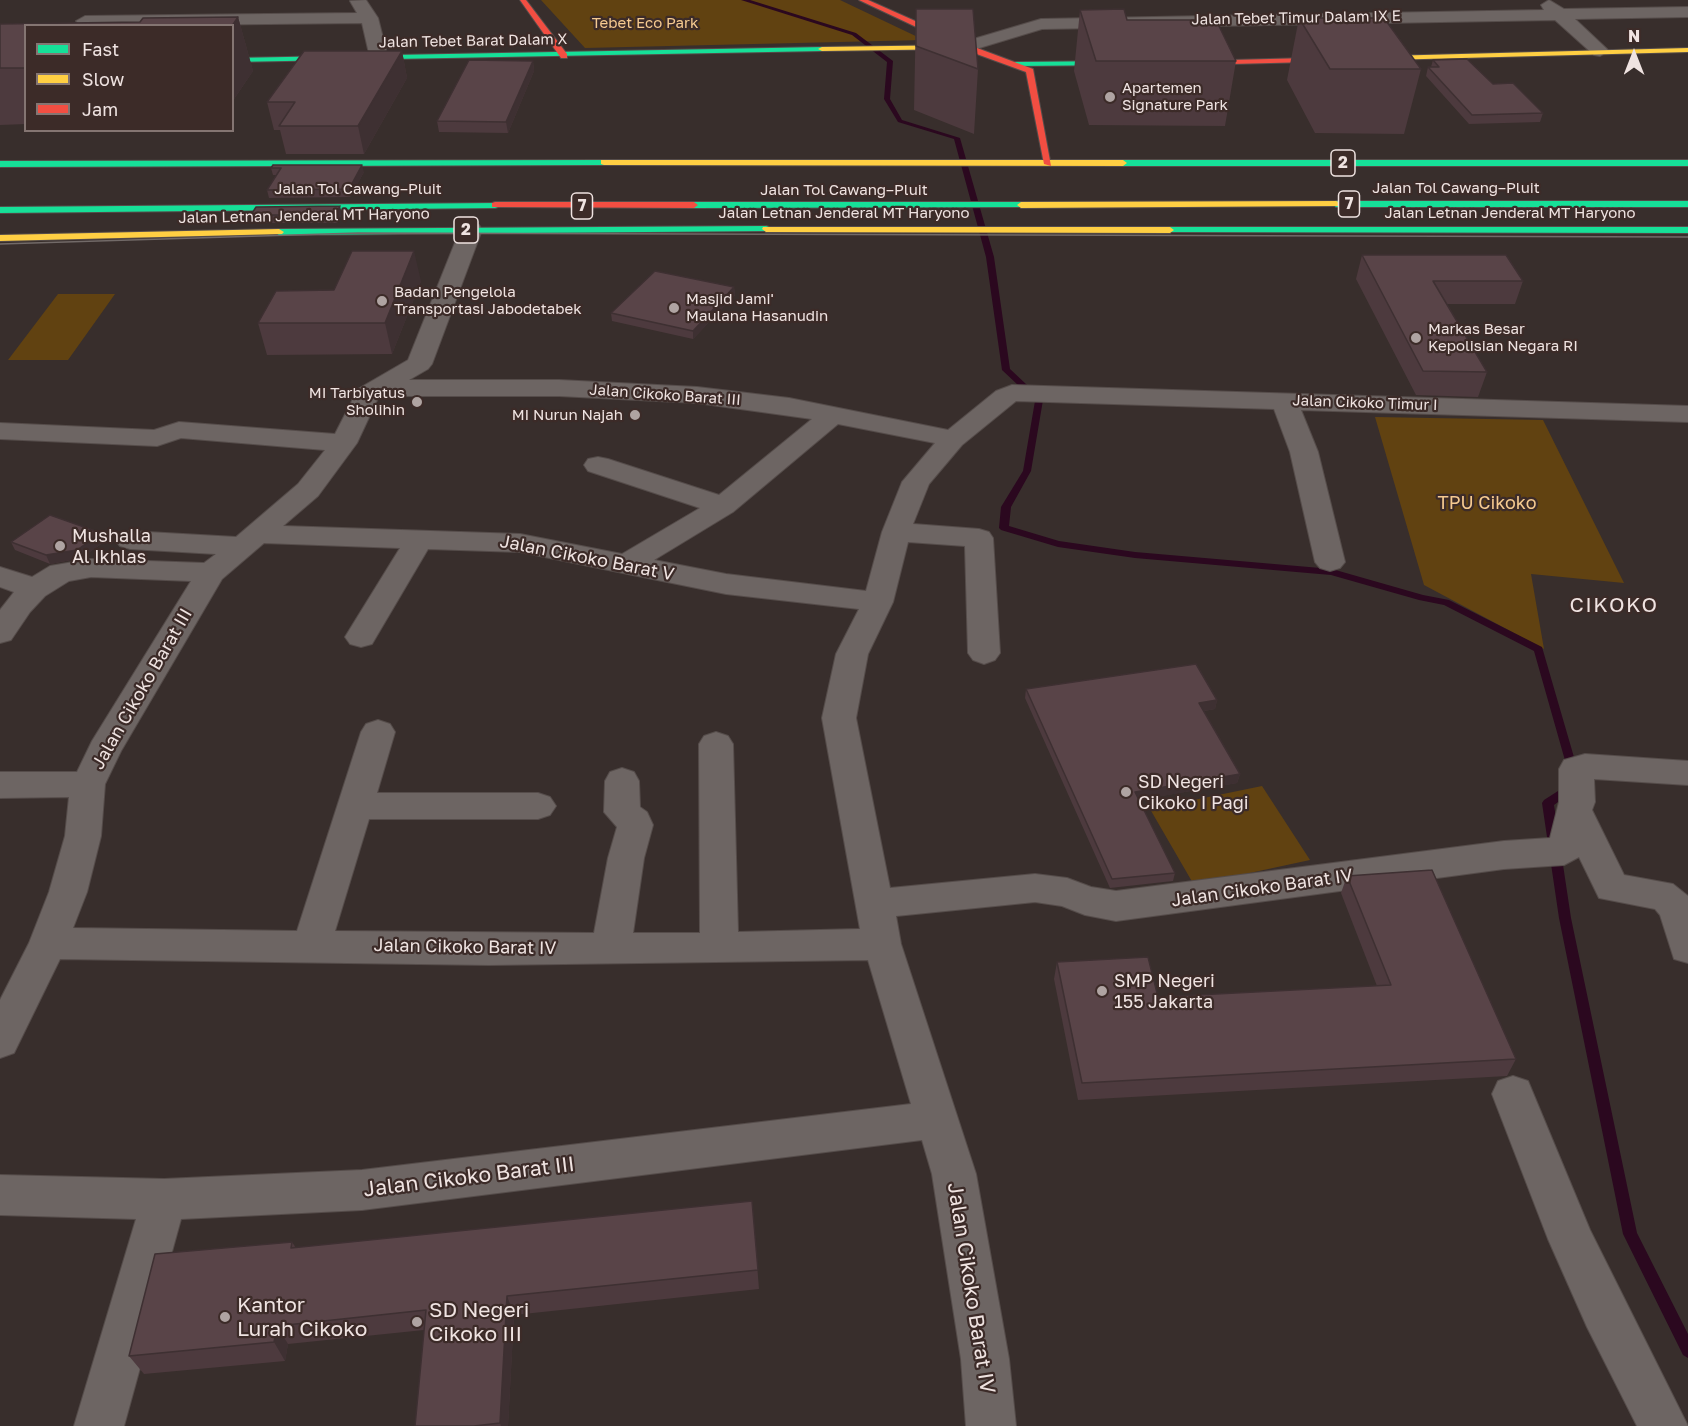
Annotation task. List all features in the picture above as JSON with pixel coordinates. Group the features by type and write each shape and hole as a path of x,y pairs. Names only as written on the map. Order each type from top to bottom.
{"main road":[{"path":"523,0 564,56"},
{"path":"862,0 966,47 1030,71 1048,164"},
{"name":"Jalan Tebet Barat Dalam X","path":"234,60 564,56 966,47"},
{"path":"1181,63 1688,50"},
{"path":"1016,64 1134,63"},
{"name":"2","path":"0,164 310,162 1688,163"},
{"name":"Jalan Tol Cawang–Pluit","path":"0,210 365,205 1688,204"},
{"name":"Jalan Letnan Jenderal MT Haryono","path":"0,238 471,230 1688,230"}],"street":[{"path":"357,0 369,18 379,58"},
{"path":"1445,0 1459,14"},
{"path":"1543,0 1600,51"},
{"path":"83,23 94,11 110,3"},
{"name":"Jalan Tebet Timur Dalam IX E","path":"966,47 1039,17 1688,12"},
{"path":"83,23 369,18"},
{"path":"373,388 409,372 419,364 471,230"},
{"name":"Jalan Cikoko Barat III","path":"0,1041 48,942 68,892 83,836 88,784 104,750 212,573 308,490 344,443 367,394 373,388 637,390 697,395 834,414 953,439"},
{"name":"Jalan Cikoko Timur I","path":"1027,393 1688,414"},
{"name":"Jalan Cikoko Barat IV","path":"992,1426 968,1251 954,1174 935,1120 882,944 839,718 852,654 878,602 896,532 916,482 953,439 1005,396 1027,393"},
{"path":"1284,400 1304,452 1330,562"},
{"path":"625,565 723,506 834,414"},
{"path":"0,431 158,438 179,430 344,443"},
{"path":"598,465 723,506"},
{"path":"896,532 978,536 984,653"},
{"path":"361,637 420,538"},
{"name":"Jalan Cikoko Barat V","path":"130,540 420,538 520,543 726,584 878,602"},
{"path":"0,633 19,605 34,590 61,573 91,568 212,573"},
{"path":"0,576 34,590"},
{"path":"312,945 353,806 378,732"},
{"path":"716,744 719,948"},
{"name":"Jalan Cikoko Barat IV","path":"873,904 1035,888 1067,892 1085,900 1116,906 1553,851 1567,847 1568,829 1578,792 1575,772 1580,766 1688,772"},
{"path":"611,948 626,858 635,825 622,812 622,781"},
{"path":"0,785 88,784"},
{"path":"353,806 538,806"},
{"path":"1574,809 1612,888 1660,894 1668,899 1677,909 1688,948"},
{"name":"Jalan Cikoko Barat IV","path":"48,942 611,948 882,944"},
{"path":"1513,1094 1571,1239 1604,1311 1663,1426"},
{"name":"Jalan Cikoko Barat III","path":"0,1195 164,1199 362,1190 935,1120"},
{"path":"99,1426 164,1199"}],"green space":[{"name":"Tebet Eco Park","path":"541,0 840,0 924,40 585,48"},
{"path":"58,294 115,294 68,360 8,360"},
{"name":"TPU Cikoko","path":"1375,417 1543,420 1624,583 1531,574 1544,649 1424,585"},
{"path":"1262,786 1310,860 1194,885 1150,809"}],"building":[{"path":"916,9 973,9 978,69 916,46"},
{"path":"1124,9 1127,20 1216,20 1236,61 1096,61 1080,10"},
{"path":"238,17 233,24 24,24 24,68 0,68 0,24 140,22 143,18"},
{"path":"1299,18 1384,18 1421,69 1330,69"},
{"path":"304,51 402,51 358,126 279,126 295,102 267,102"},
{"path":"1467,59 1493,84 1513,83 1543,113 1472,115 1428,67 1439,67 1433,60"},
{"path":"469,60 533,61 506,122 437,121"},
{"path":"273,165 362,165 349,189 267,190 281,168 271,168"},
{"path":"340,206 335,215 251,215 256,207"},
{"path":"352,251 414,251 385,323 258,323 276,291 334,290"},
{"path":"1362,255 1506,255 1523,281 1433,281 1487,372 1423,371"},
{"name":"Masjid Jami' Maulana Hasanudin","path":"655,271 734,287 693,331 611,313"},
{"path":"50,515 101,533 77,550 46,555 11,542"},
{"name":"SD Negeri Cikoko I Pagi","path":"1196,664 1217,700 1199,703 1240,774 1135,792 1175,873 1112,879 1026,689"},
{"name":"SMP Negeri 155 Jakarta","path":"1432,870 1516,1059 1082,1083 1057,962 1148,957 1158,997 1391,985 1347,876"},
{"path":"752,1201 758,1270 507,1296 500,1423 474,1426 415,1426 426,1310 277,1326 274,1342 129,1356 155,1254 292,1242 291,1248"}],"waterway":[{"path":"744,0 854,34 890,61 887,99 900,121 957,138 990,257 1006,370 1039,400 1027,471 1006,507 1004,528 1058,544 1135,555 1332,572 1422,598 1446,602 1538,649 1573,771"},
{"path":"1569,788 1548,803 1565,918 1630,1234 1688,1350"}],"tram line":[{"path":"0,244 358,233 1688,237"}],"traffic: fast":[{"path":"234,60 822,49"},
{"path":"1016,64 1119,63"},
{"path":"0,164 604,162"},
{"path":"1123,163 1688,163"},
{"path":"1336,204 1688,204"},
{"path":"0,210 495,205"},
{"path":"694,205 1021,205"},
{"path":"279,232 766,229"},
{"path":"1170,230 1688,230"}],"traffic: slow":[{"path":"822,49 960,47"},
{"path":"1386,58 1688,50"},
{"path":"604,162 1123,163"},
{"path":"1021,205 1336,204"},
{"path":"766,229 1170,230"},
{"path":"0,238 279,232"}],"traffic: jam":[{"path":"523,0 564,56"},
{"path":"862,0 966,47 1030,71 1048,164"},
{"path":"1192,63 1386,58"},
{"path":"495,205 694,205"}],"place":[{"name":"Apartemen Signature Park","path":"1110,97"},
{"name":"Badan Pengelola Transportasi Jabodetabek","path":"382,301"},
{"name":"Masjid Jami' Maulana Hasanudin","path":"674,308"},
{"name":"Markas Besar Kepolisian Negara RI","path":"1416,338"},
{"name":"MI Tarbiyatus Sholihin","path":"417,402"},
{"name":"MI Nurun Najah","path":"635,415"},
{"name":"Mushalla Al Ikhlas","path":"60,546"},
{"name":"SD Negeri Cikoko I Pagi","path":"1126,792"},
{"name":"SMP Negeri 155 Jakarta","path":"1102,991"},
{"name":"Kantor Lurah Cikoko","path":"225,1317"},
{"name":"SD Negeri Cikoko III","path":"417,1322"}],"district":[{"name":"CIKOKO","path":"1614,605"}]}
